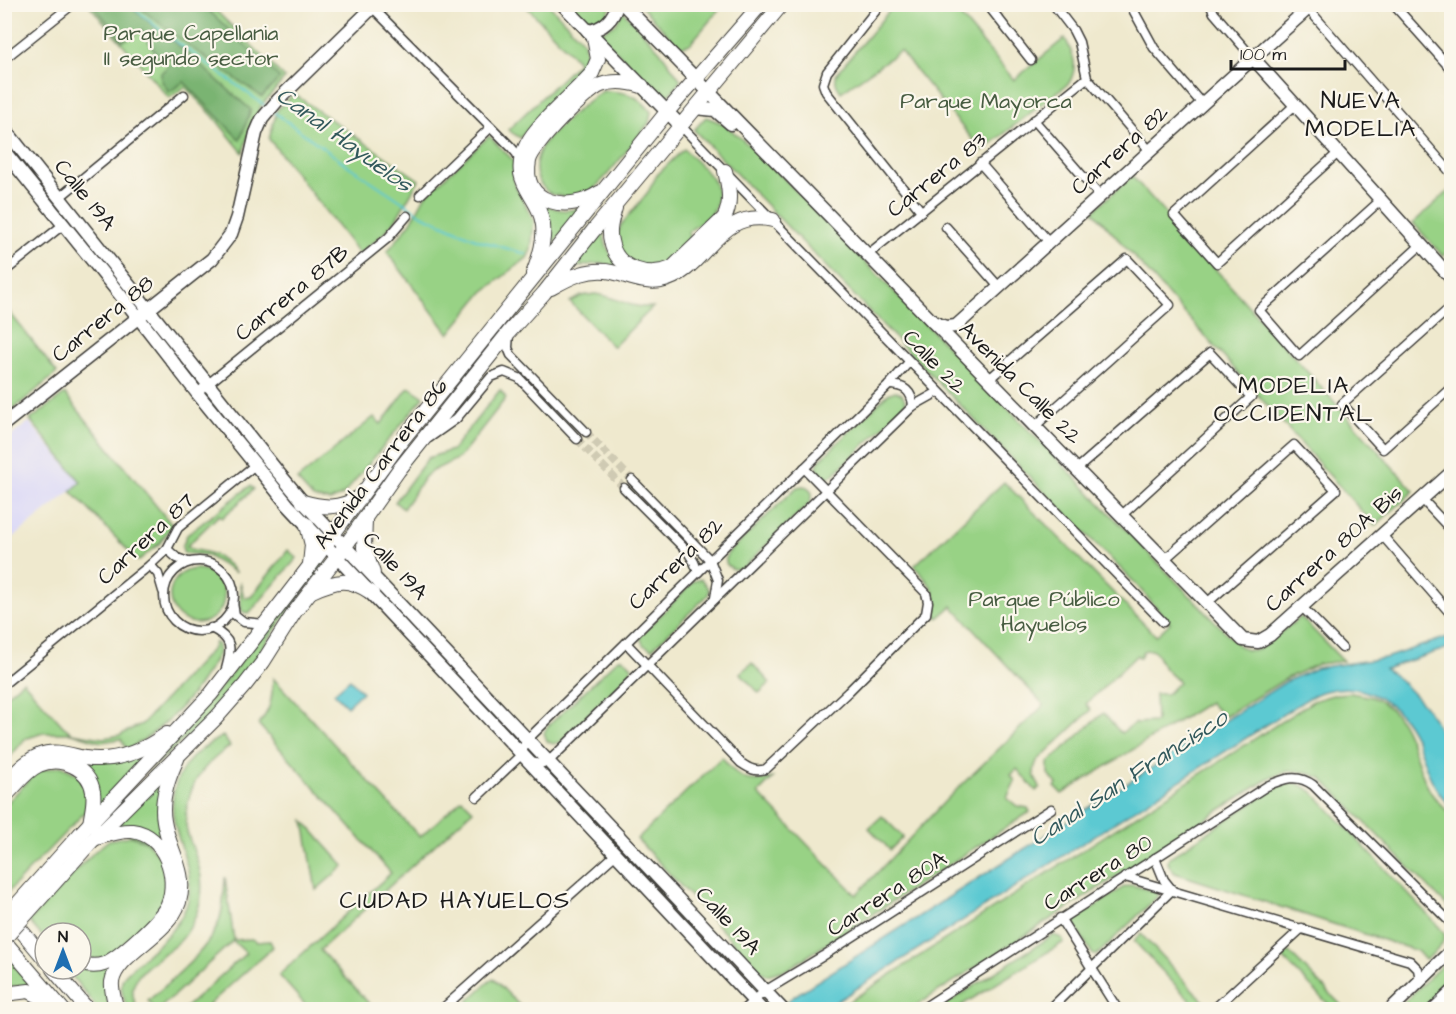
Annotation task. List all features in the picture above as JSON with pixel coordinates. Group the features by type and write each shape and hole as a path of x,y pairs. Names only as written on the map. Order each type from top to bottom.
{"main road":[{"name":"Avenida Carrera 86","path":"4,940 89,835 224,679 402,440 667,112 761,4"},
{"name":"Avenida Carrera 86","path":"4,919 89,835 216,718 245,685 390,481 509,332 544,293 782,4"},
{"path":"531,282 541,250 543,225 540,214 524,186 522,157 528,141 592,73 598,59 591,35"},
{"path":"606,188 576,204 567,205 549,201 541,196 532,184 529,170 530,159 535,148 551,129 597,87 621,82 642,86"},
{"path":"616,203 610,227 610,238 618,256 624,263 639,271 657,273 665,271 672,268 724,218 728,209 729,189 726,171"},
{"path":"544,293 577,275 599,271 611,272 645,282 670,279 693,262 739,220 753,218 772,220"},
{"path":"303,502 327,508 343,505 359,497"},
{"path":"365,518 364,548 373,573"},
{"path":"307,525 312,546 309,567"},
{"path":"310,592 333,582 347,581 358,584 372,593"},
{"path":"4,784 24,764 39,755 53,752 87,758 117,758 149,746 189,718"},
{"path":"117,1010 112,991 115,974 125,960 164,927 180,897 180,869 165,829 163,810 168,779 180,752"},
{"path":"4,797 38,765 51,762 68,764 81,770 93,788 94,799 89,835 126,831 140,833 158,846 168,860 171,889 164,912 124,950 109,961 100,965 93,965"},
{"path":"4,910 33,944"},
{"path":"24,933 33,938"},
{"path":"4,940 62,1009"},
{"path":"4,952 32,973"},
{"path":"63,981 88,1010"},
{"path":"4,994 29,991 62,1009"}],"street":[{"path":"4,59 73,4"},
{"path":"562,4 681,126"},
{"path":"591,35 610,21 617,4"},
{"name":"Avenida Calle 22","path":"623,4 1240,638"},
{"path":"881,4 827,72 823,84 826,92 921,211"},
{"path":"987,4 1031,60"},
{"path":"1053,4 1073,30 1079,42 1087,78 1150,151"},
{"path":"1130,4 1154,48 1202,104"},
{"path":"1210,4 1214,14 1452,279"},
{"path":"1393,4 1452,70"},
{"path":"373,6 504,140 517,154 521,165"},
{"name":"Carrera 88","path":"4,424 212,259 225,243 237,217 259,126 268,110 373,6"},
{"path":"1308,6 1452,174"},
{"name":"Carrera 82","path":"956,326 1308,6"},
{"name":"Carrera 83","path":"867,255 1087,78"},
{"path":"60,197 184,95"},
{"path":"1296,105 1174,215 1217,263 1338,153"},
{"name":"Avenida Calle 22","path":"695,108 710,109 722,115 746,138 771,156"},
{"path":"1034,120 1100,196"},
{"name":"Calle 22","path":"681,126 1163,622"},
{"path":"420,195 491,127"},
{"name":"Calle 19A","path":"4,128 341,550 372,593 762,1010"},
{"path":"504,140 516,143 528,141"},
{"name":"Calle 19A","path":"4,151 255,465 307,525 330,539"},
{"path":"980,163 1048,242"},
{"path":"1381,200 1259,310 1299,356 1421,245"},
{"name":"Carrera 87B","path":"197,393 388,238 407,216"},
{"path":"4,272 64,224"},
{"path":"946,226 999,287"},
{"path":"988,380 1127,259 1170,305 1034,427"},
{"path":"1452,306 1341,404 1383,449 1452,387"},
{"path":"929,320 941,326 956,326 954,338 961,352"},
{"path":"509,332 508,348 511,355 586,432"},
{"path":"1077,470 1210,353 1251,397 1122,515"},
{"name":"Carrera 82","path":"477,797 526,758 525,743 528,739 909,362"},
{"path":"421,442 448,426 491,377 504,372 519,378 577,439"},
{"path":"889,384 906,389 912,396 913,406"},
{"path":"526,758 540,764 549,761 913,406 938,392"},
{"path":"1165,559 1294,445 1336,490 1207,603"},
{"name":"Carrera 87","path":"4,684 150,565 167,549 178,528 255,465"},
{"path":"626,643 741,763 753,770 766,769 848,692 926,614 928,602 926,593 804,468"},
{"name":"Carrera 80A Bis","path":"1240,638 1254,643 1264,640 1452,472"},
{"path":"632,480 710,560 718,580 715,598"},
{"path":"624,488 688,552 698,572"},
{"path":"1422,499 1452,531"},
{"path":"1383,535 1450,614"},
{"path":"167,549 177,558 189,562 206,562 222,570 232,584 234,612 238,618 244,622 265,624"},
{"name":"Calle 19A","path":"341,550 373,573 780,1007"},
{"path":"164,591 172,573 189,562"},
{"path":"150,565 158,574 164,591 165,608 176,622 193,630 211,628 226,618 233,601"},
{"path":"1301,606 1342,648"},
{"path":"211,628 222,633 229,644 230,653 224,679"},
{"name":"Carrera 80","path":"920,1010 1267,786 1284,778 1299,778 1313,785 1452,924"},
{"name":"Carrera 80A","path":"743,1010 765,991 824,956 1052,809"},
{"path":"441,1010 616,854"},
{"path":"1155,858 1164,880 1172,891"},
{"path":"1125,877 1410,961 1418,969 1420,980"},
{"path":"1049,1010 1172,891"},
{"path":"1060,918 1118,1010"},
{"path":"1213,1010 1302,928"},
{"path":"1390,1010 1452,950"},
{"path":"1433,1010 1452,992"}],"shaded area":[{"path":"29,422 81,483 5,544 5,441"}],"green space":[{"name":"Parque Capellania II segundo sector","path":"92,4 210,5 285,78 261,106 249,132 243,153 213,116 185,87 169,98 90,6"},
{"name":"Parque Mayorca","path":"895,4 951,5 1014,80 1065,38 1074,60 1072,77 1069,83 982,151 900,51 841,92 836,83 837,73"},
{"path":"95,5 128,5 178,45 251,110 240,140 184,82 169,92 161,80 161,73 172,62 169,57 161,62 142,30 123,41"},
{"path":"136,5 203,5 280,78 262,97 189,46"},
{"path":"525,5 549,5 584,42 588,63 520,138 508,130 579,62"},
{"path":"569,5 612,5 606,16 592,27"},
{"path":"640,5 723,5 691,43 679,47"},
{"path":"623,11 660,51 681,80 665,100 598,33 616,24"},
{"path":"603,91 636,97 651,112 649,123 610,172 586,195 573,198 550,193 541,184 536,172 537,159 542,146 571,116"},
{"name":"Parque Capellania II segundo sector","path":"294,94 419,180 395,221 359,254 269,139 277,110"},
{"name":"Parque Público Hayuelos","path":"706,117 724,124 763,157 1238,645 1247,650 1258,650 1301,617 1343,661 1318,664 1287,678 1224,717 1209,702 1062,794 1048,774 1048,763 1103,713 1121,733 1135,723 1156,722 1155,694 1167,694 1179,682 1162,666 1156,652 1143,651 1140,658 1137,655 1086,704 1091,710 1037,761 1034,774 1040,787 1036,791 1017,769 1011,775 1015,781 1007,798 1017,806 1028,808 1030,812 788,969 767,975 760,971 637,839 722,757 743,778 755,781 773,778 758,793 856,895 948,798 1044,705 952,606 938,618 936,616 932,588 914,566 1004,482 1156,636 1170,623 1132,580 694,130"},
{"path":"489,136 514,161 514,183 534,221 531,250 527,258 483,292 449,334 387,252 411,222 425,196"},
{"path":"684,149 715,184 717,202 711,214 688,232 690,240 679,252 658,266 642,268 634,265 614,245 618,241 621,225 648,192 657,175"},
{"path":"1132,176 1414,491 1375,526 1093,211"},
{"path":"1451,189 1451,249 1443,256 1413,223"},
{"path":"541,201 560,210 582,208 550,248 550,235"},
{"path":"604,227 609,250 623,269 603,263 573,267"},
{"path":"595,294 636,306 653,307 613,347 570,302 581,296"},
{"path":"4,305 57,373 5,416 4,416"},
{"path":"409,387 424,397 343,495 330,501 313,498 297,480 374,417 381,424"},
{"path":"500,390 506,398 459,458 430,472 403,509 395,502 428,458 452,450"},
{"path":"895,391 902,394 906,402 902,409 833,475 827,478 820,475 817,466 819,461 888,394"},
{"path":"65,394 172,525 160,543 138,561 71,491 81,482 30,420"},
{"path":"250,486 254,489 222,518 219,515 187,546 215,555 236,573 206,555 184,553 182,547 187,535"},
{"path":"803,486 812,493 810,503 742,569 729,566 726,561 727,554 797,487"},
{"path":"288,550 297,558 252,610 248,613 243,612 240,581 244,598 251,597"},
{"path":"322,560 325,562 241,680 216,711 148,772 187,728"},
{"path":"192,569 202,569 212,573 220,581 224,596 220,611 212,619 202,623 192,623 182,619 174,611 170,601 170,591 174,581 182,573"},
{"path":"701,579 709,589 708,595 652,649 643,645 640,636 694,581"},
{"path":"215,642 218,645 219,653 180,709 142,741 127,750 121,739 101,742 72,733 103,738 120,735 142,724 213,648"},
{"path":"622,658 632,667 630,673 561,742 553,744 547,741 544,733 547,727 617,660"},
{"path":"752,663 770,683 759,693 740,673"},
{"path":"273,678 420,837 462,799 473,810 320,950 374,1009 309,1009 279,975 391,873 258,724 269,708"},
{"path":"23,681 72,733 43,733 25,739 5,763 5,696"},
{"path":"1351,693 1374,698 1387,705 1396,715 1410,739 1430,791 1451,815 1451,910 1321,778 1305,772 1285,772 1263,782 911,1009 836,1010 1313,701 1336,694"},
{"path":"223,736 230,746 214,758 197,779 189,796 186,811 187,830 198,864 202,890 197,913 180,941 144,969 137,978 133,987 133,997 138,1009 127,1009 122,988 124,976 170,932 184,912 188,900 190,881 173,813 176,785 188,762 198,752"},
{"path":"149,752 97,808 78,762"},
{"path":"61,766 79,775 89,793 85,812 8,892 5,889 5,805 37,771"},
{"path":"167,771 167,850 114,827"},
{"path":"1290,783 1300,784 1313,792 1440,928 1445,935 1444,939 1432,955 1425,960 1417,951 1175,873 1169,866 1170,857 1278,786"},
{"path":"882,816 903,837 890,850 869,828"},
{"path":"304,821 344,866 316,890"},
{"path":"130,836 145,841 162,858 167,891 156,915 106,959 93,959 93,921 33,921 33,926 29,921 94,852 109,840"},
{"path":"225,877 234,940 270,941 273,947 204,1009 184,1009 246,953 233,941 159,1009 155,1009 148,1001 202,950 217,926 223,905"},
{"path":"1132,885 1156,892 1158,896 1097,955 1093,955 1075,926 1075,920 1124,887"},
{"path":"1141,934 1208,1006 1198,1009 1134,941"},
{"path":"1053,935 1062,938 1064,942 962,1005 965,1009 938,1009"},
{"path":"1289,952 1345,1009 1333,1009 1282,957"},
{"path":"1451,956 1451,987 1428,1009 1396,1010"},
{"path":"5,957 17,966 38,990 21,986 5,987"},
{"path":"119,960 107,984 110,1009 98,1009 76,981 93,981 93,966"},
{"path":"493,978 523,1009 476,1009 468,1001"}],"water":[{"path":"1451,636 1451,647 1385,669 1400,680 1424,705 1434,719 1451,754 1451,807 1437,790 1408,725 1390,705 1379,697 1353,689 1339,688 1321,692 825,1009 777,1010 794,996 1287,681 1317,668 1385,658"},
{"path":"350,679 362,692 347,706 334,693"}],"waterway":[{"name":"Canal Hayuelos","path":"129,4 163,32 267,107"},
{"name":"Canal Hayuelos","path":"274,112 344,163 422,215 478,240 526,254"}],"tunnel":[{"path":"586,432 632,480"},
{"path":"577,439 624,488"}],"district":[{"name":"NUEVA MODELIA","path":"1361,115"},
{"name":"MODELIA OCCIDENTAL","path":"1294,400"},
{"name":"CIUDAD HAYUELOS","path":"455,901"}],"water label":[{"name":"Canal San Francisco","path":"1129,778"}]}
